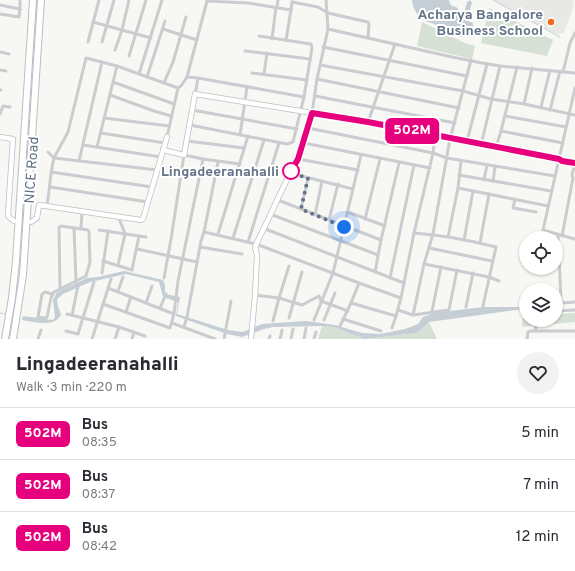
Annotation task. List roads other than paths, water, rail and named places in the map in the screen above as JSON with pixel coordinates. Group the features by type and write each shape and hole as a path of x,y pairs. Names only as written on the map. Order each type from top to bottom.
{"highway":[{"name":"NICE Road","path":"5,339 16,262 33,0"},
{"name":"NICE Road","path":"13,339 23,275 41,0"}],"street":[{"path":"0,14 19,17 20,0"},
{"path":"88,42 99,0"},
{"path":"102,42 114,0"},
{"path":"115,50 122,30 129,0"},
{"path":"129,56 146,0"},
{"path":"139,74 162,0"},
{"path":"263,5 264,0"},
{"path":"272,39 278,0"},
{"path":"251,338 255,295 257,256 255,250 256,244 298,159 304,143 312,113 323,47 328,29 326,0"},
{"path":"31,222 38,218 39,205 119,218 142,220 167,137 178,88 187,77 198,40 207,1 249,1 291,10"},
{"path":"286,40 292,1 318,7 328,13 368,22 368,38"},
{"path":"0,5 20,9"},
{"path":"164,83 173,62 186,18"},
{"path":"147,77 166,21"},
{"path":"93,22 151,38"},
{"path":"163,29 198,40"},
{"path":"328,29 486,64 575,73"},
{"path":"550,110 570,43 575,33"},
{"path":"190,125 278,143 287,144 293,142 304,97 312,48 311,44 260,36"},
{"path":"368,122 395,44"},
{"path":"323,47 467,76"},
{"path":"245,51 310,59"},
{"path":"0,52 9,54"},
{"path":"264,74 267,53"},
{"path":"47,206 54,158 68,132 86,58 117,66 178,88"},
{"path":"413,314 424,264 433,234 450,139 471,60"},
{"path":"79,161 102,62"},
{"path":"466,142 486,64"},
{"path":"320,65 463,91 477,96 541,107 575,115"},
{"path":"97,147 117,66"},
{"path":"481,145 500,66"},
{"path":"496,147 517,67"},
{"path":"524,104 532,68"},
{"path":"0,70 6,71"},
{"path":"541,107 550,70"},
{"path":"252,73 307,80"},
{"path":"187,77 304,97"},
{"path":"164,278 198,78"},
{"path":"317,79 459,108"},
{"path":"113,82 174,104"},
{"path":"240,135 247,87"},
{"path":"546,231 543,230 554,176 560,159 575,88"},
{"path":"195,94 368,122 481,145 560,159 562,161 575,162 572,175 574,177 561,231"},
{"path":"110,95 171,116"},
{"path":"315,96 455,123"},
{"path":"0,114 3,106 10,107"},
{"path":"192,110 297,129"},
{"path":"505,116 566,127"},
{"path":"104,118 169,126"},
{"path":"308,128 433,153 461,161 554,176"},
{"path":"501,131 563,143"},
{"path":"101,133 165,143"},
{"path":"218,234 248,136"},
{"path":"392,328 401,298 414,234 430,168 435,136"},
{"path":"0,137 13,139 8,217 14,221"},
{"path":"233,238 264,140"},
{"path":"187,141 244,148"},
{"path":"248,242 278,143"},
{"path":"304,143 430,168"},
{"path":"83,145 161,157"},
{"path":"163,150 203,160 240,164"},
{"path":"48,152 54,158 157,170"},
{"path":"314,320 333,273 361,155"},
{"path":"298,159 358,170"},
{"path":"365,219 380,159"},
{"path":"103,304 170,328 174,314 178,281 203,160"},
{"path":"448,237 458,188 461,161"},
{"path":"184,327 187,319 218,162"},
{"path":"375,272 399,163"},
{"path":"390,278 414,165"},
{"path":"484,180 487,165"},
{"path":"493,181 495,167"},
{"path":"51,172 152,187"},
{"path":"290,173 353,189"},
{"path":"459,175 551,191"},
{"path":"301,209 308,178"},
{"path":"315,215 322,181"},
{"path":"329,220 338,184"},
{"path":"50,187 148,202"},
{"path":"458,188 548,206"},
{"path":"464,240 474,191"},
{"path":"480,243 490,194"},
{"path":"515,199 513,208 536,212"},
{"path":"278,200 344,227 381,240"},
{"path":"81,228 82,212"},
{"path":"348,212 385,226"},
{"path":"270,214 378,255"},
{"path":"118,265 125,234 119,218"},
{"path":"52,294 48,317 38,317 42,294 45,292 52,294 86,276 90,262 88,230 62,226 59,228 60,289"},
{"path":"74,228 76,282"},
{"path":"263,228 404,283"},
{"path":"99,230 146,237"},
{"path":"102,273 108,231"},
{"path":"204,232 256,244 401,298"},
{"path":"414,234 433,234 496,247 483,306"},
{"path":"103,261 132,270 139,236"},
{"path":"563,237 575,239"},
{"path":"200,247 242,254"},
{"path":"429,248 492,261"},
{"path":"137,249 198,262"},
{"path":"424,264 473,273 499,281"},
{"path":"273,321 289,266"},
{"path":"432,311 441,268"},
{"path":"398,310 413,314 449,310 456,270"},
{"path":"289,318 302,272"},
{"path":"466,307 473,273"},
{"path":"561,275 561,300 563,303 575,302"},
{"path":"118,291 123,278"},
{"path":"92,339 111,279"},
{"path":"66,331 78,334 94,282"},
{"path":"340,326 348,311 359,283"},
{"path":"72,315 78,286"},
{"path":"146,302 152,286"},
{"path":"108,288 174,314"},
{"path":"324,320 335,293"},
{"path":"160,308 166,294"},
{"path":"255,295 279,298 302,305 319,296 321,301 348,311"},
{"path":"126,312 131,296"},
{"path":"224,339 231,302"},
{"path":"351,304 396,316"},
{"path":"563,311 575,310"},
{"path":"67,314 119,327 145,336"},
{"path":"343,319 381,331"},
{"path":"172,323 215,339"},
{"path":"115,339 119,327"},
{"path":"536,327 536,331"},
{"path":"304,339 306,328"},
{"path":"291,339 293,329"},
{"path":"38,339 41,330"},
{"path":"280,339 282,330"},
{"path":"527,339 528,332 575,331"},
{"path":"132,339 134,332"},
{"path":"314,339 316,332"}],"waterway":[{"path":"493,0 560,37"},
{"path":"0,313 5,314"}],"place":[{"name":"Acharya Bangalore Business School","path":"551,22"},
{"name":"Lingadeeranahalli","path":"291,171"}]}
